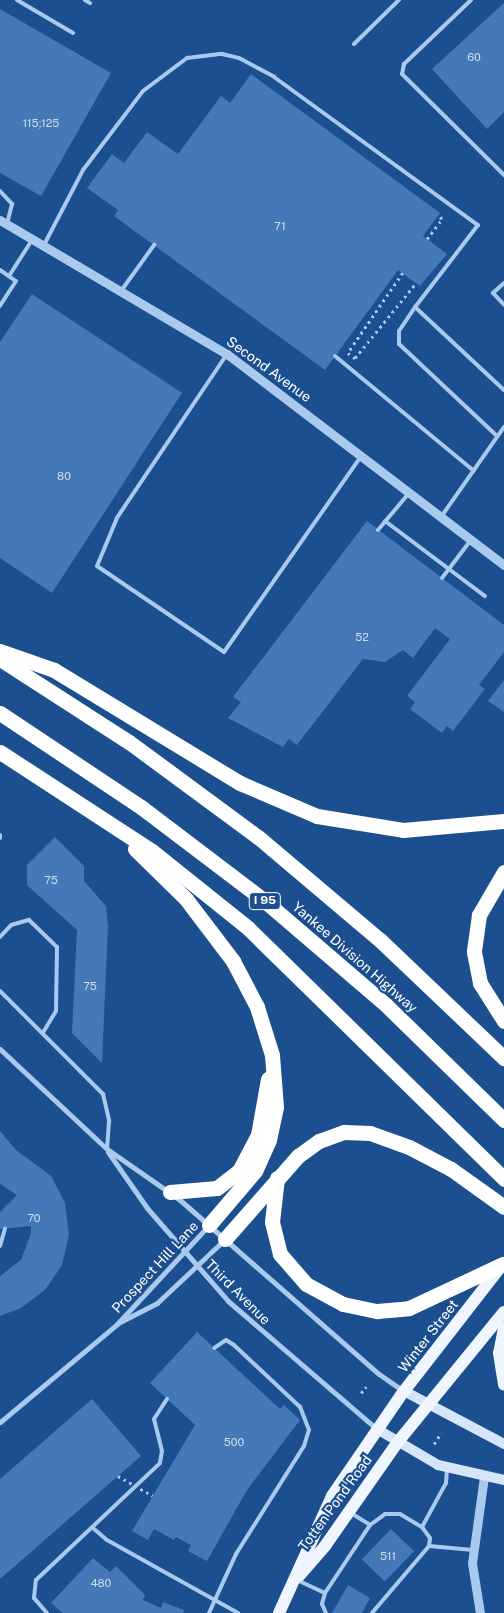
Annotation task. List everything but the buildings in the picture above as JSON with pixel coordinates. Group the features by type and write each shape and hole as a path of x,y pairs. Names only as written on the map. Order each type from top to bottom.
{"highway":[{"path":"0,651 54,670 240,783 317,816 403,830 504,821"},
{"name":"Yankee Division Highway","path":"0,659 129,742 258,837 382,941 504,1058"},
{"name":"Yankee Division Highway","path":"0,713 141,807 266,902 386,1005 504,1120"},
{"path":"0,752 152,851 267,944 504,1178"},
{"path":"110,825 178,890 218,940 257,1007 272,1055 276,1107 267,1145 252,1175 209,1225"},
{"path":"504,872 479,915 474,952 480,983 504,1021"},
{"path":"170,1192 216,1188 242,1167 261,1126 272,1055"},
{"path":"225,1239 277,1178 319,1142 335,1134 362,1132 388,1138 429,1157 504,1207"},
{"path":"277,1178 272,1222 280,1254 306,1284 343,1304 377,1311 409,1308 504,1264"}],"main road":[{"name":"Winter Street","path":"377,1429 404,1391 504,1264"},
{"path":"397,1443 504,1312"},
{"path":"504,1328 499,1361 504,1386"},
{"path":"404,1391 504,1444"},
{"path":"377,1429 397,1443 447,1468 504,1480"},
{"name":"Totten Pond Road","path":"279,1613 321,1515 377,1429"},
{"name":"Totten Pond Road","path":"295,1579 349,1511 397,1443"}],"street":[{"name":"Second Avenue","path":"4,222 227,354 504,565"},
{"name":"Third Avenue","path":"0,1049 107,1150 170,1192 379,1374 404,1391"},
{"name":"Third Avenue","path":"107,1150 147,1208 198,1268 242,1314 377,1429"},
{"name":"Prospect Hill Lane","path":"0,1422 116,1324 209,1225"},
{"name":"Prospect Hill Lane","path":"116,1324 150,1308 198,1268 225,1239"},
{"path":"480,1613 473,1581 474,1550 484,1477"}],"lane":[{"path":"17,0 73,33"},
{"path":"85,0 90,3"},
{"path":"354,44 399,0"},
{"path":"471,0 404,64 402,74 504,175"},
{"path":"44,245 83,170 143,91 187,58 222,54 239,58 274,77 478,225 415,307 400,331 399,344 498,436"},
{"path":"0,192 12,204 4,222"},
{"path":"9,276 33,238"},
{"path":"121,291 154,244"},
{"path":"0,270 16,281 0,306"},
{"path":"504,283 492,293 504,306"},
{"path":"415,307 504,390"},
{"path":"227,354 116,518 97,566 224,652 362,456"},
{"path":"335,356 474,471"},
{"path":"441,517 504,427"},
{"path":"378,530 409,492"},
{"path":"385,521 484,596"},
{"path":"442,578 471,540"},
{"path":"0,937 11,925 29,920 57,946 56,1011 43,1033"},
{"path":"0,991 104,1094 109,1121 107,1150"},
{"path":"0,1246 5,1229"},
{"path":"208,1613 250,1529 304,1446 309,1430 300,1407 234,1345 226,1340 214,1348"},
{"path":"47,1613 34,1598 36,1580 160,1463 162,1451 154,1419 167,1399"},
{"path":"422,1527 446,1484 447,1468"},
{"path":"349,1511 370,1525"},
{"path":"326,1613 322,1604 325,1592 370,1525 394,1512 422,1527 430,1538 430,1546 372,1613"},
{"path":"93,1528 107,1540 238,1613"},
{"path":"430,1546 474,1550"},
{"path":"295,1579 325,1592"}],"path":[{"path":"427,239 442,219 438,216"},
{"path":"403,273 348,353 355,358 416,283"},
{"path":"360,1393 366,1387"},
{"path":"434,1444 441,1433"},
{"path":"118,1476 153,1496"}]}
